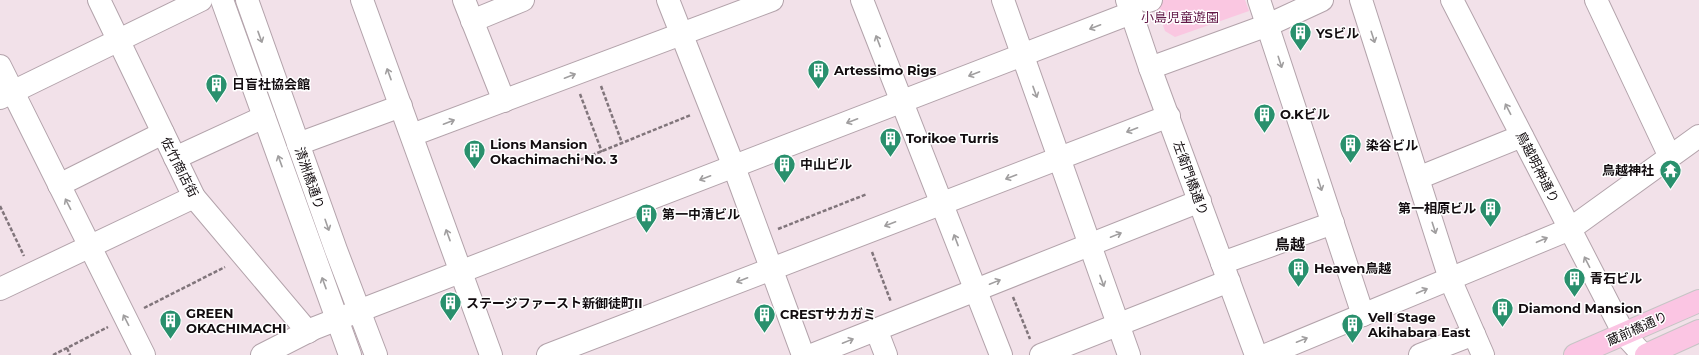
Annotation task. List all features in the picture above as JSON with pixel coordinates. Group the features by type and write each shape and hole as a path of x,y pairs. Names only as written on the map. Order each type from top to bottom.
{"main road":[{"name":"蔵前橋通り","path":"1575,355 1699,301"},
{"path":"1646,355 1699,331"}],"street":[{"name":"佐竹商店街","path":"99,0 120,40 194,197 308,332"},
{"path":"6,95 201,0"},
{"name":"清洲橋通り","path":"222,0 350,355"},
{"name":"清洲橋通り","path":"247,0 336,250 376,355"},
{"path":"362,0 491,355"},
{"path":"464,0 504,101"},
{"path":"472,21 523,0"},
{"path":"668,0 734,167 803,355"},
{"path":"412,136 772,0"},
{"path":"862,0 1001,355"},
{"path":"1003,0 1129,355"},
{"path":"1259,0 1363,315"},
{"path":"1150,68 1268,25 1322,0"},
{"path":"1361,0 1450,279 1483,355"},
{"name":"鳥越明神通り","path":"1452,0 1624,334 1643,355"},
{"path":"1596,0 1670,157"},
{"path":"262,355 308,332 360,311 1022,55 1139,4"},
{"name":"左衛門橋通り","path":"1139,4 1150,68 1256,355"},
{"path":"0,66 6,95 59,185 144,355"},
{"path":"298,144 401,106"},
{"path":"548,355 1169,116"},
{"path":"175,158 264,117"},
{"path":"59,185 163,133"},
{"path":"1418,178 1522,136"},
{"path":"1266,355 1570,228 1699,136"},
{"path":"0,289 194,197"},
{"path":"812,355 1200,201"},
{"path":"1036,348 1118,324 1226,272 1333,224"},
{"path":"876,329 886,355"},
{"path":"1420,355 1474,334"}],"path":[{"path":"593,67 622,143"},
{"path":"572,75 602,152"},
{"path":"575,162 710,107"},
{"path":"759,237 867,194"},
{"path":"0,206 1,212 33,274"},
{"path":"865,233 898,321"},
{"path":"53,355 244,257"},
{"path":"1006,278 1036,348"},
{"path":"67,348 70,355"}],"green space":[{"name":"小島児童遊園","path":"1163,0 1245,0 1249,11 1175,37 1165,31 1155,3"}],"place":[{"name":"YSビル","path":"1301,52"},
{"name":"Artessimo Rigs","path":"819,90"},
{"name":"日盲社協会館","path":"216,104"},
{"name":"O.Kビル","path":"1265,134"},
{"name":"Torikoe Turris","path":"890,158"},
{"name":"染谷ビル","path":"1350,164"},
{"name":"Lions Mansion Okachimachi No. 3","path":"475,170"},
{"name":"中山ビル","path":"784,184"},
{"name":"鳥越神社","path":"1670,190"},
{"name":"第一相原ビル","path":"1491,228"},
{"name":"第一中清ビル","path":"646,234"},
{"name":"Heaven鳥越","path":"1298,288"},
{"name":"青石ビル","path":"1575,298"},
{"name":"ステージファースト新御徒町II","path":"450,322"},
{"name":"Diamond Mansion","path":"1502,328"},
{"name":"CRESTサカガミ","path":"764,334"},
{"name":"GREEN OKACHIMACHI","path":"171,340"},
{"name":"Vell Stage Akihabara East","path":"1353,344"}],"district":[{"name":"鳥越","path":"1290,245"}]}
